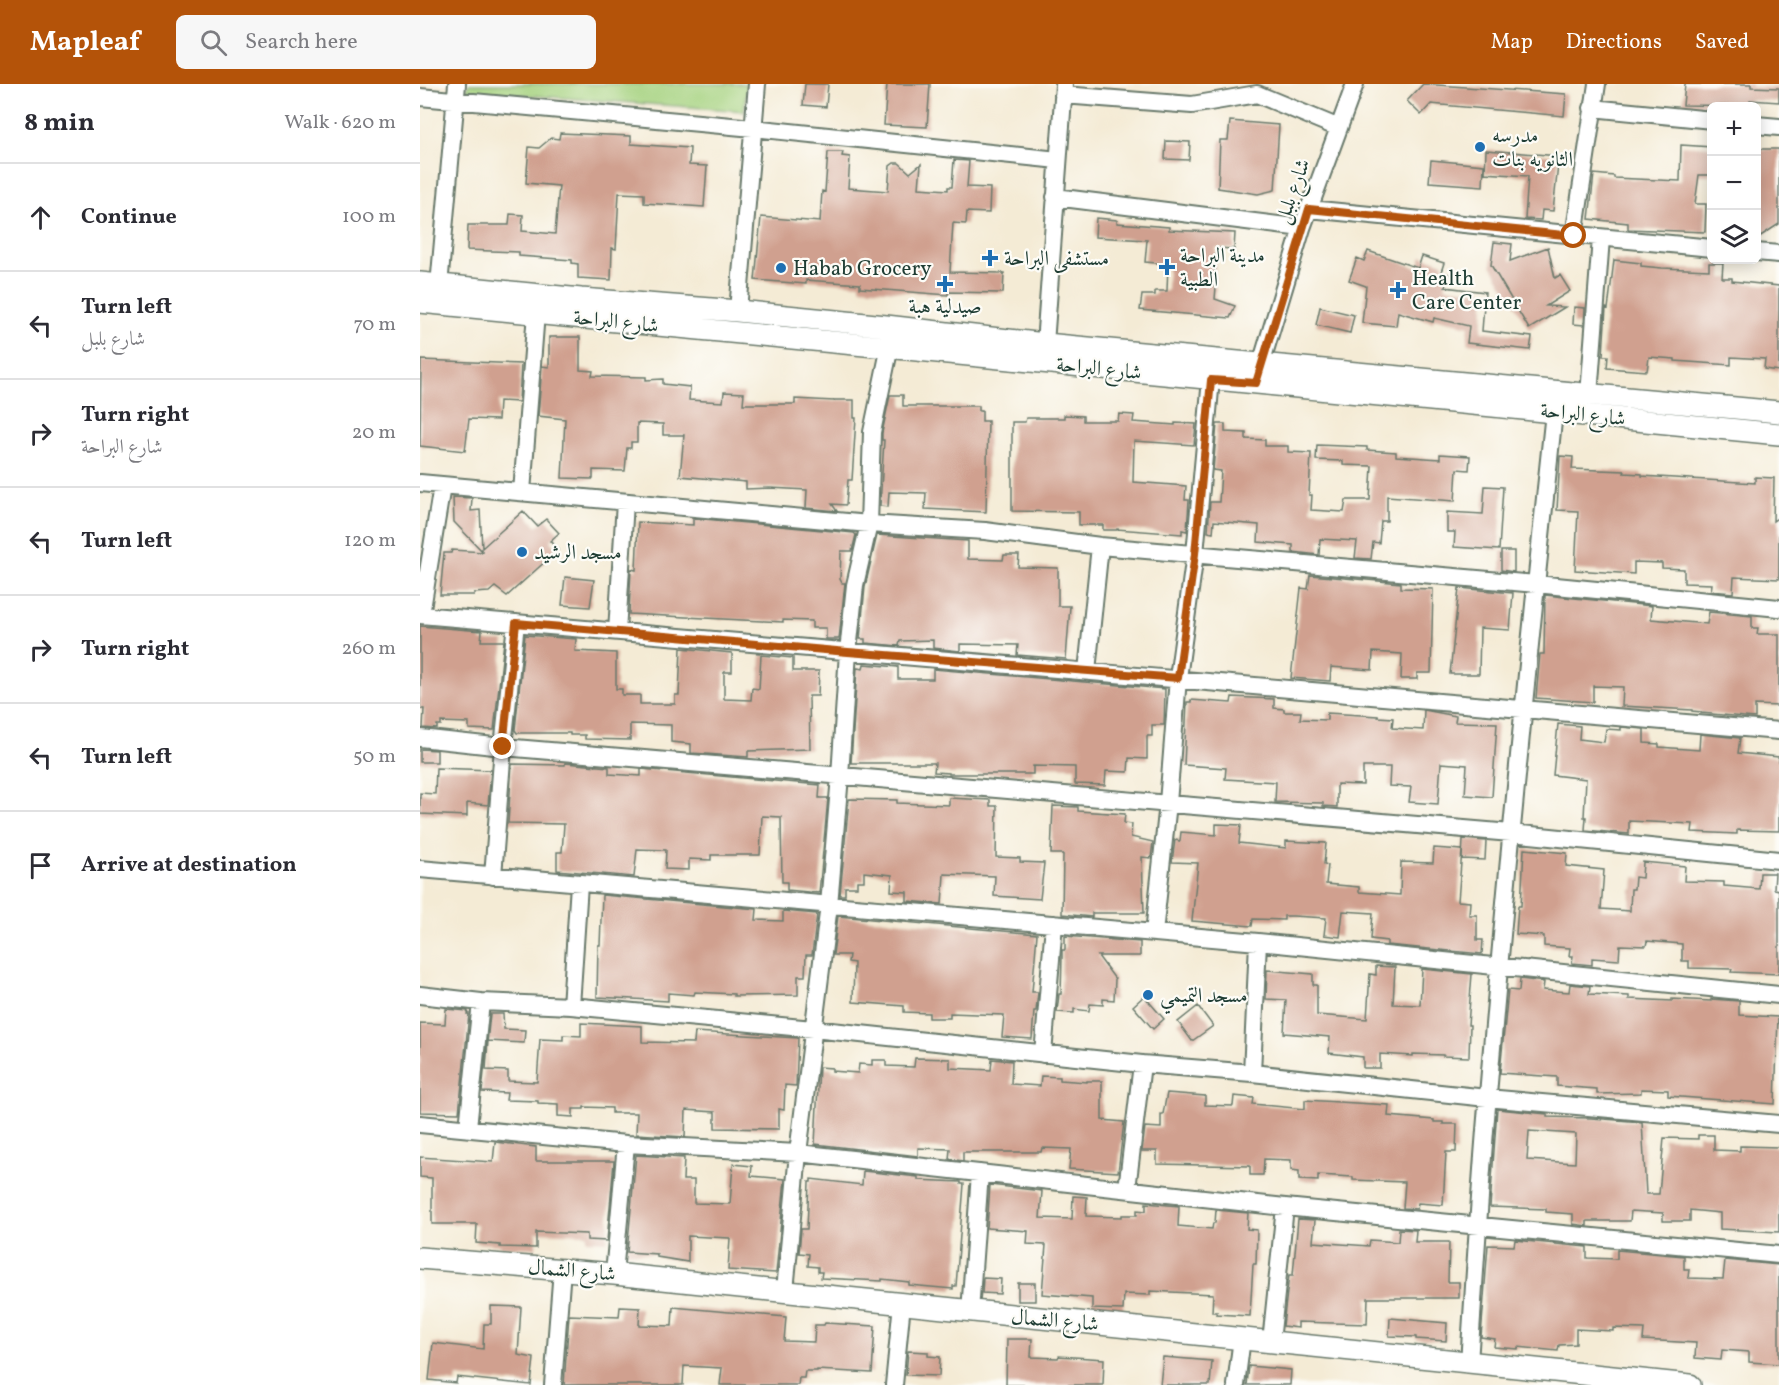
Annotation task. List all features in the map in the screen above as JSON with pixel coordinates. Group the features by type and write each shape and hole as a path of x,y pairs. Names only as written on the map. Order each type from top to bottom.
{"street":[{"path":"738,311 757,84"},
{"name":"شارع بلبل","path":"1258,373 1302,228 1355,84"},
{"path":"1574,236 1597,84"},
{"path":"1045,344 1064,89 1192,105 1257,94 1339,128"},
{"path":"430,284 456,92"},
{"path":"420,97 456,92 753,128 1058,160"},
{"path":"1592,108 1707,120"},
{"path":"1761,125 1779,127"},
{"path":"1055,197 1302,228"},
{"path":"1309,209 1707,248"},
{"path":"1589,395 1601,238"},
{"path":"1761,252 1779,254"},
{"name":"شارع البراحة","path":"430,284 886,326 1045,344 1554,412 1779,434"},
{"name":"شارع البراحة","path":"420,302 890,346 1211,380 1258,373 1589,395 1779,412"},
{"path":"522,492 536,313"},
{"path":"785,1291 798,1153 829,905 855,585 868,524 872,432 890,346"},
{"path":"1154,933 1178,678 1195,554 1211,380"},
{"path":"1469,1363 1487,1098 1522,707 1554,412"},
{"path":"420,483 868,524 985,531 1100,546 1536,584 1779,608"},
{"path":"442,486 421,615 1522,707 1779,731"},
{"path":"617,632 625,502"},
{"path":"1087,671 1100,546"},
{"path":"493,876 516,623"},
{"path":"420,738 1512,833 1779,860"},
{"path":"420,869 1258,942 1779,995"},
{"path":"571,1006 579,884"},
{"path":"1043,1054 1054,924"},
{"path":"1252,1073 1258,942"},
{"path":"420,995 481,1002 571,1006 1487,1098 1779,1124"},
{"path":"468,1128 481,1002"},
{"path":"1127,1189 1142,1064"},
{"path":"420,1124 626,1144 798,1153 1285,1207 1479,1224 1779,1256"},
{"path":"614,1274 626,1144"},
{"path":"970,1312 980,1173"},
{"path":"1271,1342 1285,1207"},
{"name":"شارع الشمال","path":"420,1258 614,1274 1242,1338 1469,1363 1569,1379 1690,1385"},
{"path":"553,1385 562,1269"},
{"path":"894,1385 902,1303"},
{"path":"1236,1385 1242,1338"}],"green space":[{"path":"468,84 747,84 744,111 467,91"}],"building":[{"path":"805,84 828,84 826,107 803,105"},
{"path":"887,84 930,84 927,127 884,125"},
{"path":"1423,84 1566,94 1564,116 1431,104 1421,115 1407,101"},
{"path":"1685,84 1751,84 1751,87 1779,88 1779,102 1750,100 1750,102 1707,102 1707,105 1683,105"},
{"path":"1230,121 1279,125 1275,190 1258,194 1218,188 1220,140 1228,140"},
{"path":"560,133 631,136 631,144 690,148 689,165 707,166 704,207 644,203 644,194 619,193 616,249 612,248 611,280 578,278 578,264 572,263 572,260 519,256 519,252 467,250 468,225 509,225 510,214 523,215 522,231 555,234 559,186 526,183 529,147 539,148 551,138 559,139"},
{"path":"1166,141 1190,142 1189,160 1165,159"},
{"path":"1681,145 1707,147 1707,175 1699,175 1695,204 1706,204 1705,232 1628,229 1628,223 1589,219 1594,174 1614,176 1614,178 1680,181"},
{"path":"1761,149 1779,149 1779,224 1761,236"},
{"path":"1486,150 1559,156 1553,211 1542,210 1541,220 1525,219 1528,176 1485,173"},
{"path":"828,152 843,152 842,156 850,157 848,188 888,191 890,166 894,163 899,163 910,173 921,164 919,188 948,190 948,187 952,187 954,160 969,161 967,187 990,188 989,213 967,212 966,224 953,223 950,272 1004,273 1003,293 948,292 948,295 860,288 860,284 806,280 806,284 755,280 761,217 820,222"},
{"path":"1431,160 1484,165 1483,186 1429,182"},
{"path":"1096,218 1117,220 1117,223 1169,227 1169,230 1235,233 1234,249 1216,248 1215,299 1235,306 1230,318 1140,310 1142,295 1155,295 1155,291 1167,291 1168,264 1145,262 1147,240 1095,237"},
{"path":"1494,242 1512,244 1510,261 1548,247 1555,278 1560,275 1570,291 1546,306 1565,307 1529,329 1491,265"},
{"path":"1368,251 1418,268 1422,256 1444,263 1441,272 1449,274 1445,287 1485,292 1482,331 1532,337 1530,350 1467,343 1469,326 1434,318 1433,322 1398,312 1396,326 1362,323 1366,286 1349,280 1357,258 1364,261"},
{"path":"1614,260 1641,263 1641,266 1709,270 1709,264 1723,264 1722,278 1779,286 1779,371 1764,369 1765,359 1731,357 1731,365 1649,357 1647,371 1607,368 1608,356 1603,356 1606,308 1608,309"},
{"path":"1320,307 1354,315 1350,333 1316,325"},
{"path":"1574,307 1585,308 1584,325 1573,324"},
{"path":"549,337 580,337 580,370 593,371 592,376 663,379 663,384 690,387 689,400 723,402 724,392 744,393 743,404 795,404 795,399 854,400 854,418 856,418 852,480 848,480 846,505 832,504 837,511 806,508 807,490 746,489 746,482 680,476 684,435 663,435 663,424 637,423 637,442 631,442 631,448 627,448 625,471 593,470 593,479 562,478 565,419 538,416 542,366 549,367"},
{"path":"421,360 521,364 519,402 499,401 498,420 469,419 465,451 420,446"},
{"path":"890,395 903,395 903,406 979,406 979,411 982,411 982,421 988,421 986,512 925,509 926,493 889,492 888,507 880,506 884,440 882,440 882,433"},
{"path":"1119,414 1134,415 1133,422 1196,424 1194,445 1134,441 1133,482 1186,486 1185,500 1189,500 1187,531 1182,530 1182,534 1103,530 1103,525 1079,525 1079,512 1012,511 1012,422 1025,422 1026,418 1064,418 1064,415 1083,416 1083,421 1118,421"},
{"path":"1217,424 1225,424 1225,432 1246,433 1246,439 1265,440 1265,446 1288,446 1288,452 1311,453 1309,495 1312,495 1311,510 1344,512 1346,500 1370,500 1372,466 1343,465 1343,461 1316,460 1317,445 1367,447 1367,450 1396,452 1396,456 1440,459 1440,454 1470,456 1469,470 1457,469 1455,501 1387,496 1387,521 1381,521 1379,543 1373,542 1371,559 1355,558 1357,541 1320,539 1319,555 1293,552 1293,545 1258,542 1259,525 1214,521 1213,533 1208,532 1210,502 1219,502 1221,471 1213,470"},
{"path":"1560,456 1573,457 1572,469 1625,471 1624,473 1642,474 1642,476 1755,483 1755,477 1774,478 1773,521 1779,517 1779,579 1734,577 1733,593 1711,591 1712,584 1684,583 1684,569 1662,568 1662,563 1634,562 1634,574 1575,570 1578,511 1557,510"},
{"path":"1485,486 1503,487 1499,550 1454,547 1455,532 1447,532 1447,512 1483,514"},
{"path":"453,497 472,498 471,511 480,510 482,548 523,511 537,526 546,519 559,533 550,541 558,550 507,596 495,587 489,592 474,593 474,595 440,595 444,553 451,553 452,550 483,552 454,522"},
{"path":"693,518 854,533 856,535 852,551 841,551 840,579 842,583 845,583 839,639 826,639 826,628 812,628 812,621 783,620 783,622 629,614 631,569 636,570 638,522 693,525"},
{"path":"877,535 968,541 968,559 1003,560 1004,555 1019,555 1018,567 1058,568 1058,606 1070,606 1066,659 1017,655 1018,645 960,644 960,651 933,648 933,640 900,641 899,646 865,643 865,639 860,639 865,587"},
{"path":"1501,551 1514,551 1514,572 1501,570"},
{"path":"1310,575 1401,583 1401,588 1433,589 1431,673 1417,673 1417,679 1401,679 1402,654 1373,652 1372,670 1331,667 1330,681 1291,678 1301,588 1308,589"},
{"path":"565,577 594,580 590,607 562,605"},
{"path":"1459,588 1513,593 1510,630 1480,628 1479,674 1450,674"},
{"path":"1545,595 1652,606 1651,619 1707,624 1709,612 1752,616 1752,628 1758,628 1757,634 1779,634 1779,706 1755,705 1755,718 1701,713 1692,710 1622,706 1623,687 1593,686 1593,702 1536,698 1540,654 1544,654"},
{"path":"420,626 482,631 481,641 504,641 494,730 469,729 469,723 441,722 441,725 437,725 437,729 423,728 424,709 420,709"},
{"path":"525,635 576,639 575,651 616,653 616,689 622,689 622,695 640,695 640,704 675,704 675,695 679,695 681,648 732,653 732,672 724,672 724,699 751,700 752,688 759,689 761,655 793,658 793,671 819,671 818,696 809,696 810,749 748,751 748,757 691,753 691,744 671,742 671,725 630,724 630,740 585,739 585,735 570,735 570,733 517,733 515,730"},
{"path":"864,664 898,667 898,679 933,679 933,669 1165,689 1164,725 1152,725 1152,736 1147,736 1147,759 1129,758 1128,772 1106,771 1105,785 1075,784 1075,767 1033,766 1033,774 949,774 934,772 935,763 851,763 857,668 863,669"},
{"path":"1232,697 1274,699 1274,708 1284,709 1284,712 1301,712 1300,719 1327,720 1327,713 1378,716 1393,718 1392,728 1423,730 1424,710 1456,716 1455,722 1497,723 1492,797 1465,795 1467,765 1441,763 1438,804 1409,802 1411,787 1389,786 1390,767 1363,767 1363,785 1337,784 1337,807 1323,806 1323,803 1275,802 1276,782 1225,779 1226,768 1184,765 1187,702 1191,700 1231,703"},
{"path":"1558,724 1580,726 1579,739 1604,742 1606,729 1621,730 1621,727 1644,729 1644,743 1659,744 1659,747 1699,750 1700,734 1740,738 1738,753 1779,757 1779,831 1737,830 1737,834 1692,832 1693,824 1629,821 1629,834 1585,830 1586,779 1553,775"},
{"path":"420,749 437,750 437,762 420,762"},
{"path":"565,763 609,767 609,774 641,776 641,769 820,785 819,798 828,798 819,893 787,890 787,882 782,882 781,817 762,816 760,855 711,855 711,860 689,859 689,870 665,869 666,850 637,849 634,877 557,870 557,852 562,852 564,824 508,823 512,764 565,765"},
{"path":"436,768 491,770 488,805 467,803 467,816 420,814 420,793 435,794"},
{"path":"949,798 990,800 990,806 997,806 996,857 1020,858 1020,862 1044,863 1040,899 994,896 995,876 944,874 942,904 907,901 907,892 891,891 892,875 864,872 864,881 857,881 857,887 845,887 845,895 840,895 849,799 897,800 897,803 949,805"},
{"path":"1053,806 1078,807 1078,811 1125,814 1124,823 1132,824 1131,837 1153,842 1151,858 1142,857 1144,913 1092,913 1092,917 1062,914 1063,854 1051,854"},
{"path":"1216,824 1241,825 1239,843 1286,848 1286,841 1326,843 1324,864 1328,865 1326,884 1359,887 1359,892 1400,895 1401,862 1433,863 1434,848 1462,850 1458,901 1470,902 1469,915 1477,915 1477,940 1483,940 1482,954 1387,945 1387,941 1371,939 1373,913 1343,911 1340,937 1324,935 1326,918 1284,916 1284,920 1253,919 1252,926 1192,921 1198,863 1172,862 1175,840 1180,841 1181,832 1216,835"},
{"path":"1463,839 1486,841 1485,860 1462,859"},
{"path":"1524,849 1567,853 1566,866 1604,870 1601,909 1630,911 1631,889 1634,889 1635,877 1642,878 1643,862 1685,866 1684,881 1724,882 1724,886 1759,889 1760,873 1775,873 1774,889 1779,890 1779,974 1731,972 1732,969 1689,968 1689,961 1682,961 1682,944 1647,941 1646,946 1620,945 1619,960 1592,958 1592,965 1572,963 1573,956 1569,956 1570,948 1544,946 1544,936 1516,934 1518,906 1521,906"},
{"path":"602,895 757,909 756,920 783,921 783,911 817,914 812,955 806,955 805,976 798,976 798,995 734,996 734,994 695,992 694,995 668,993 668,1001 597,997"},
{"path":"838,916 1037,934 1032,992 1038,992 1032,1039 1002,1037 1004,1015 950,1013 950,1018 929,1018 929,1013 904,1012 904,1006 853,1002 854,963 848,962 849,955 833,955"},
{"path":"1065,936 1140,942 1140,956 1098,956 1115,979 1114,1000 1103,999 1103,1005 1090,1004 1089,1011 1074,1009 1074,1013 1057,1012 1059,994 1061,994 1062,950 1065,950"},
{"path":"1376,966 1395,967 1393,1004 1420,1005 1422,969 1472,974 1468,1025 1470,1025 1469,1057 1380,1054 1380,1068 1363,1068 1363,1057 1329,1053 1330,1037 1284,1033 1286,1000 1266,999 1267,970 1313,974 1313,985 1317,985 1317,1015 1367,1019 1370,974 1376,975"},
{"path":"1520,979 1544,982 1543,990 1569,992 1570,984 1590,986 1589,994 1629,996 1629,999 1739,1001 1739,1015 1778,1017 1775,1104 1668,1096 1668,1090 1641,1089 1641,1093 1597,1094 1597,1089 1557,1086 1557,1077 1500,1073 1508,990 1519,991"},
{"path":"1144,996 1164,1019 1153,1029 1133,1006"},
{"path":"1198,1006 1213,1026 1192,1041 1178,1022"},
{"path":"446,1009 468,1011 467,1014 469,1014 459,1113 420,1112 420,1023 445,1024"},
{"path":"490,1014 503,1014 504,1029 525,1030 524,1043 488,1041 486,1070 508,1071 508,1081 537,1082 540,1039 563,1040 563,1035 581,1036 581,1023 642,1026 642,1042 694,1043 695,1032 798,1038 796,1086 785,1085 784,1110 779,1109 779,1129 715,1128 715,1112 686,1110 685,1137 636,1134 637,1113 612,1113 612,1108 584,1107 584,1109 573,1109 573,1117 558,1116 558,1104 506,1100 507,1093 482,1092"},
{"path":"915,1058 950,1059 950,1068 991,1070 992,1059 1012,1061 1011,1084 1040,1086 1041,1076 1060,1077 1060,1080 1102,1081 1102,1120 1124,1122 1118,1172 1069,1169 1071,1149 1042,1148 1041,1152 963,1152 963,1161 949,1159 950,1149 918,1148 918,1156 815,1144 819,1067 832,1068 832,1071 858,1073 859,1064 872,1065 872,1060 886,1060 886,1066 914,1067"},
{"path":"1167,1093 1205,1096 1205,1105 1233,1106 1234,1096 1254,1098 1253,1104 1305,1109 1305,1100 1389,1105 1388,1116 1457,1124 1456,1152 1446,1152 1443,1205 1418,1203 1417,1209 1403,1208 1405,1182 1353,1180 1353,1177 1318,1175 1318,1181 1299,1180 1299,1171 1291,1170 1291,1160 1264,1159 1263,1175 1250,1175 1250,1166 1157,1164 1157,1151 1142,1151 1145,1127 1161,1128 1161,1114 1163,1114"},
{"path":"1497,1109 1547,1114 1547,1117 1642,1122 1646,1194 1659,1194 1664,1138 1698,1139 1698,1135 1714,1135 1714,1150 1740,1151 1740,1146 1779,1147 1779,1232 1720,1229 1720,1213 1690,1210 1690,1221 1663,1221 1663,1213 1631,1211 1630,1221 1587,1221 1587,1226 1573,1224 1573,1214 1546,1212 1546,1209 1490,1207","holes":["1529,1131 1576,1134 1575,1163 1527,1160"]},
{"path":"495,1142 536,1147 536,1161 614,1161 607,1241 587,1240 587,1234 536,1232 536,1248 500,1247 500,1245 476,1243 477,1224 432,1224 432,1178 420,1177 420,1157 493,1162"},
{"path":"636,1155 684,1158 683,1180 694,1180 694,1203 730,1204 733,1164 752,1166 751,1176 785,1179 776,1273 728,1270 730,1238 688,1236 688,1262 657,1257 657,1254 627,1252"},
{"path":"863,1171 918,1177 918,1180 964,1184 956,1286 953,1286 953,1289 909,1285 909,1282 882,1279 882,1281 821,1278 822,1272 818,1272 818,1267 808,1266 809,1254 799,1253 801,1229 807,1229 809,1182 811,1179 862,1185"},
{"path":"990,1185 1042,1191 1040,1218 1072,1219 1073,1196 1087,1197 1086,1216 1137,1215 1137,1210 1146,1211 1146,1203 1179,1206 1178,1226 1212,1229 1216,1210 1248,1213 1247,1229 1257,1230 1250,1316 1212,1312 1213,1294 1150,1291 1150,1295 1124,1294 1123,1310 1092,1309 1092,1298 1042,1294 1046,1245 1027,1244 1028,1231 987,1228"},
{"path":"1298,1219 1315,1220 1313,1242 1369,1246 1370,1240 1398,1242 1399,1229 1416,1230 1415,1242 1449,1242 1448,1282 1459,1282 1459,1298 1368,1298 1367,1324 1298,1322 1298,1328 1283,1326 1289,1275 1293,1275"},
{"path":"1515,1240 1587,1247 1587,1258 1617,1259 1617,1250 1684,1256 1684,1269 1689,1269 1688,1278 1723,1279 1725,1260 1779,1265 1779,1364 1749,1362 1749,1352 1722,1350 1721,1360 1695,1358 1696,1343 1643,1340 1644,1329 1613,1328 1613,1331 1576,1329 1576,1344 1559,1345 1558,1351 1494,1347 1495,1339 1481,1337 1488,1245 1514,1246"},
{"path":"983,1278 1001,1279 1000,1294 982,1293"},
{"path":"1018,1283 1035,1283 1035,1301 1018,1301"},
{"path":"491,1306 521,1307 518,1355 534,1358 531,1385 457,1377 456,1383 429,1380 433,1343 483,1349 484,1324 491,1324"},
{"path":"620,1307 640,1308 639,1325 672,1326 673,1307 786,1317 784,1341 814,1342 815,1325 825,1323 875,1326 872,1373 817,1370 805,1371 804,1378 799,1378 798,1385 720,1385 722,1368 684,1366 683,1385 564,1385 569,1315 619,1317"},
{"path":"1390,1318 1447,1323 1446,1341 1389,1336"},
{"path":"1007,1339 1032,1339 1031,1357 1104,1359 1103,1385 1006,1385"},
{"path":"908,1351 928,1352 928,1356 940,1357 939,1376 906,1375"},
{"path":"1163,1357 1212,1361 1210,1385 1160,1385"},
{"path":"1249,1366 1291,1370 1290,1385 1247,1385"}],"place":[{"name":"مدرسه الثانويه بنات","path":"1480,147"},
{"name":"مستشفى البراحة","path":"990,258"},
{"name":"مدينة البراحة الطبية","path":"1167,267"},
{"name":"Habab Grocery","path":"781,268"},
{"name":"صيدلية هبة","path":"945,284"},
{"name":"Health Care Center","path":"1398,290"},
{"name":"مسجد الرشيد","path":"522,552"},
{"name":"مسجد التميمي","path":"1148,995"}],"route":[{"path":"503,747 516,623 1178,678 1195,554 1211,380 1256,383 1309,209 1574,236"}]}
